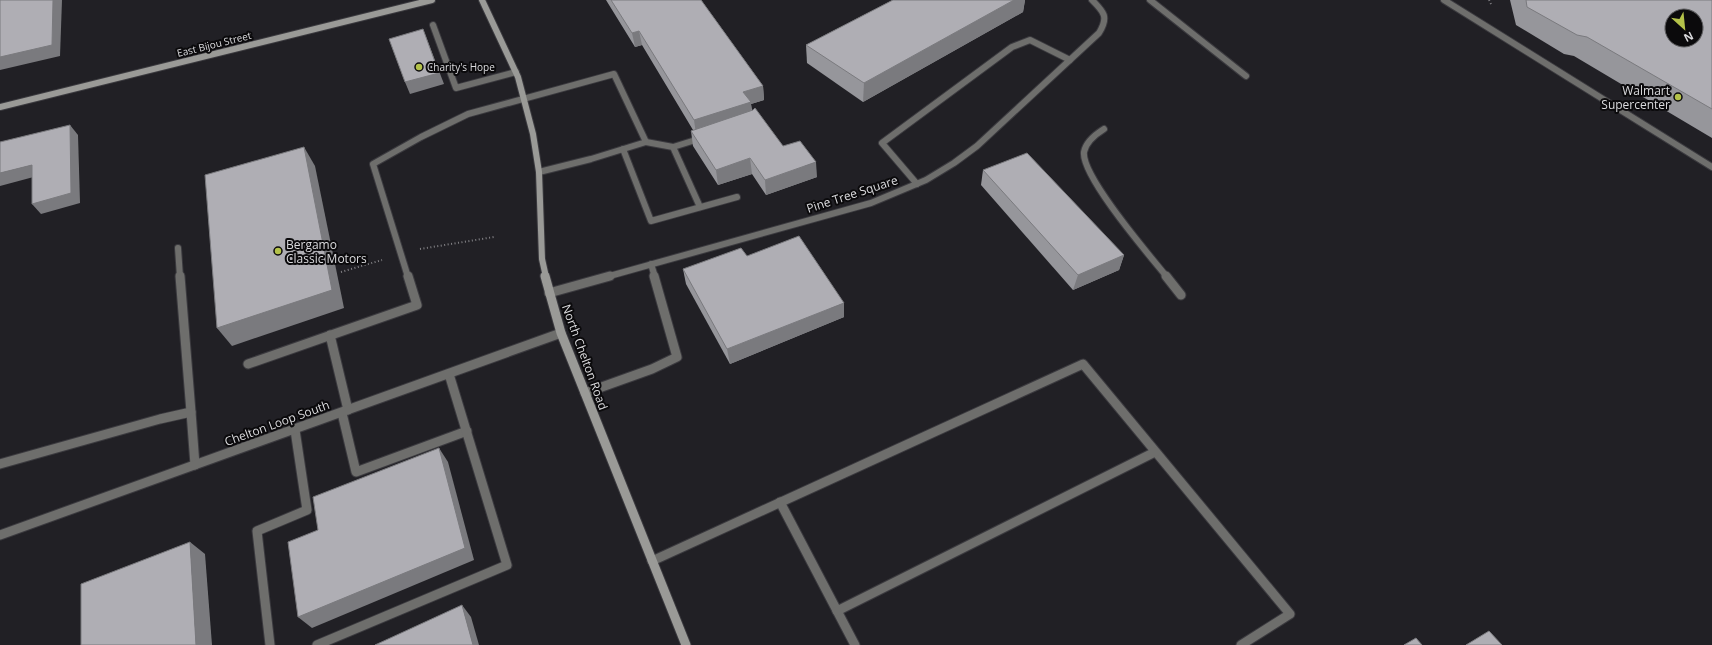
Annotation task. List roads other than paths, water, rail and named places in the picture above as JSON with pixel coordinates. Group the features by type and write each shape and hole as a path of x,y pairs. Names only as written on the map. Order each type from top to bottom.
{"main road":[{"name":"East Bijou Street","path":"0,108 432,0"},
{"name":"North Chelton Road","path":"482,0 516,72 533,134 539,172 542,258 549,293 561,333 686,645"}],"street":[{"name":"Pine Tree Square","path":"549,293 871,203 917,184 954,163 977,146 1100,33 1106,24 1104,14 1092,0"},
{"path":"1150,0 1246,76"},
{"path":"1444,0 1712,167"},
{"path":"433,25 456,88 516,72"},
{"path":"917,184 882,143 1012,47 1030,40 1070,60"},
{"path":"248,364 417,305 373,164 421,137 468,114 614,74 646,142"},
{"path":"1104,129 1093,137 1086,146 1084,155 1090,171 1101,192 1181,295"},
{"path":"539,172 646,142 673,147 709,135"},
{"path":"673,147 700,208"},
{"path":"623,149 651,221 737,197"},
{"path":"178,248 194,465"},
{"path":"585,393 652,369 677,357 651,264"},
{"name":"Chelton Loop South","path":"0,535 561,333"},
{"path":"330,335 356,472 467,431"},
{"path":"652,561 1083,364 1290,614 1241,645"},
{"path":"317,645 507,564 449,374"},
{"path":"0,464 160,419 191,412"},
{"path":"270,645 257,531 307,510 295,430"},
{"path":"837,611 1155,452"},
{"path":"780,502 855,645"}],"place":[{"name":"Charity's Hope","path":"419,67"},
{"name":"Walmart Supercenter","path":"1678,97"},
{"name":"Bergamo Classic Motors","path":"278,251"}]}
